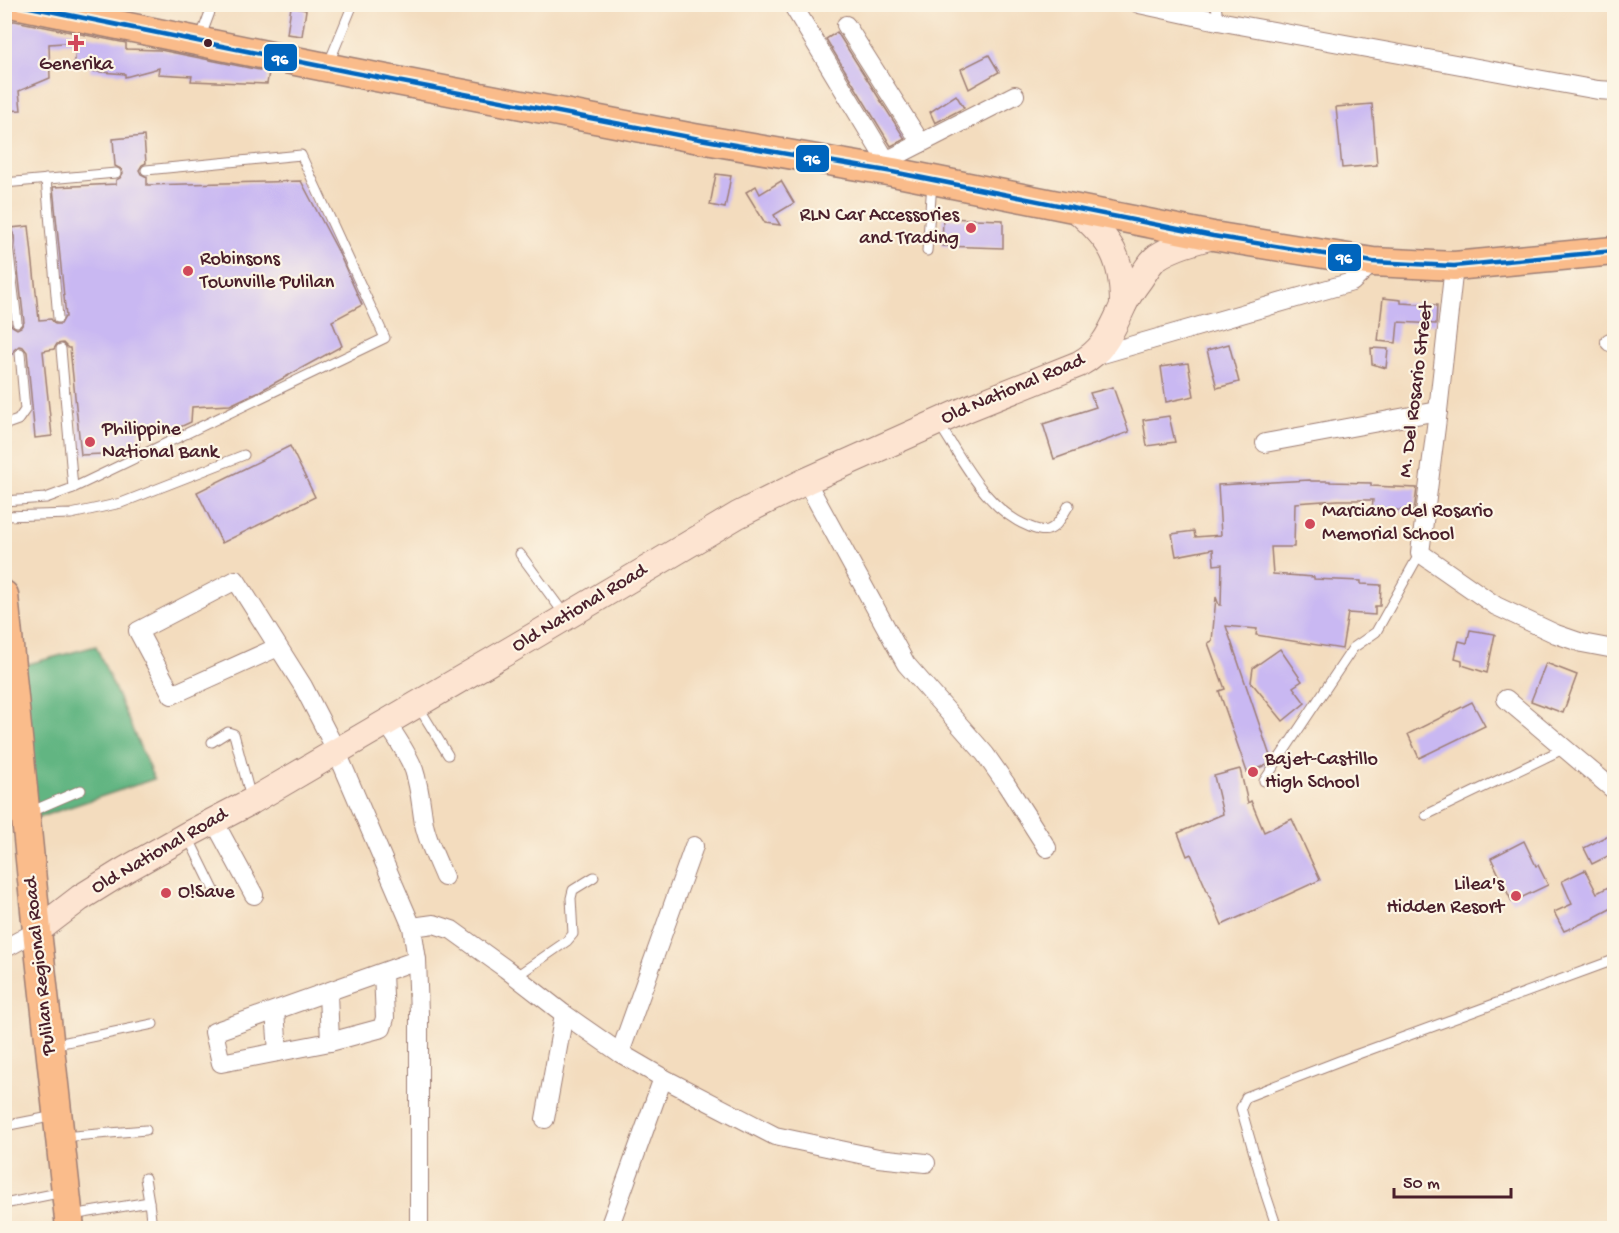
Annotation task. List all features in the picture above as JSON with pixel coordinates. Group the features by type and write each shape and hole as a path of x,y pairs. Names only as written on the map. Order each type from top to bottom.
{"main road":[{"path":"15,4 327,67 735,145 890,166 933,180 1213,236 1373,262 1454,266 1614,251"},
{"name":"Old National Road","path":"1077,210 1110,243 1120,268 1123,305"},
{"name":"Old National Road","path":"37,932 81,898 125,870 252,801 738,515 806,480 1090,358 1104,344 1123,305 1155,258 1179,245 1213,236"},
{"name":"Pulilan Regional Road","path":"4,595 18,806 37,932 68,1212"}],"street":[{"path":"792,4 890,166 921,143 1015,95"},
{"path":"1139,4 1217,13 1598,90 1614,91"},
{"path":"846,25 921,143"},
{"path":"1090,358 1352,282 1373,262"},
{"name":"M. Del Rosario Street","path":"1420,553 1454,266"},
{"path":"1265,443 1438,411"},
{"path":"806,480 906,664 985,754 1047,848"},
{"path":"1420,553 1496,606 1556,634 1582,643 1614,649"},
{"path":"278,647 172,695 138,631 236,580 303,686 336,750 412,927 417,960 419,1013 418,1228"},
{"path":"1506,699 1614,790"},
{"path":"386,722 408,756 414,771 421,794 425,826 444,877"},
{"path":"214,821 254,895"},
{"path":"620,1053 694,846"},
{"path":"412,927 434,924 452,930 620,1053 775,1136 878,1158 926,1163"},
{"path":"4,949 37,932"},
{"path":"383,973 385,1018 382,1028 330,1042 221,1063 214,1032 417,960"},
{"path":"328,993 330,1042"},
{"path":"274,1011 278,1052"},
{"path":"545,1119 564,1014"},
{"path":"609,1228 663,1078"}],"lane":[{"path":"199,41 213,4"},
{"path":"327,67 353,4"},
{"path":"4,501 46,498 73,488 385,338 301,155 146,170"},
{"path":"4,183 116,173"},
{"path":"46,179 58,318"},
{"path":"927,251 933,180"},
{"path":"4,234 7,237 17,322"},
{"path":"61,349 73,488"},
{"path":"4,425 18,420 25,410 20,353"},
{"path":"938,422 992,502 1020,524 1038,530 1049,530 1058,523 1069,505"},
{"path":"4,516 71,514 121,503 244,455"},
{"path":"1264,781 1353,648 1376,632 1420,553"},
{"path":"520,554 566,617"},
{"path":"417,704 448,755"},
{"path":"212,742 228,732 234,734 252,801"},
{"path":"1426,815 1565,748"},
{"path":"18,806 81,789"},
{"path":"187,835 216,894"},
{"path":"515,976 567,941 573,934 571,898 573,890 594,877"},
{"path":"1277,1228 1241,1108 1246,1097 1614,960"},
{"path":"49,1045 153,1024"},
{"path":"4,1126 146,1130"},
{"path":"145,1178 152,1228"},
{"path":"4,1204 68,1212 149,1202"}],"green space":[{"path":"96,646 154,779 34,819 17,667"}],"building":[{"path":"291,7 306,10 302,36 287,34"},
{"path":"4,21 15,21 126,43 126,49 160,50 269,72 267,84 191,81 192,76 158,74 159,68 125,77 125,74 90,71 91,66 74,63 78,42 49,44 50,78 19,91 21,110 4,111"},
{"path":"837,32 905,139 891,146 826,39"},
{"path":"989,55 999,72 969,89 961,69"},
{"path":"956,95 964,108 935,123 930,112"},
{"path":"1372,104 1377,165 1342,168 1336,107"},
{"path":"144,136 146,163 139,170 147,177 147,185 301,181 337,249 362,305 332,321 342,346 260,391 230,405 192,407 191,422 178,428 138,431 139,447 124,453 81,455 70,348 63,343 57,344 54,349 43,351 52,436 35,438 27,352 19,346 13,354 9,354 6,324 10,323 17,329 24,322 14,236 11,228 29,226 39,320 51,319 55,324 61,324 66,317 53,187 116,184 116,180 123,173 115,166 113,139"},
{"path":"716,174 731,176 725,208 710,205"},
{"path":"781,181 794,203 774,215 780,225 765,223 746,192 756,186 760,194"},
{"path":"943,218 1003,220 1003,248 942,246"},
{"path":"1383,298 1401,300 1401,303 1437,305 1436,324 1398,322 1396,343 1378,341"},
{"path":"1229,344 1239,382 1217,388 1207,350"},
{"path":"1371,348 1388,349 1386,368 1372,364"},
{"path":"1188,363 1194,396 1166,402 1161,367"},
{"path":"1113,387 1129,432 1054,459 1043,424 1096,407 1090,393"},
{"path":"1169,416 1175,442 1147,446 1143,420"},
{"path":"290,446 315,497 222,543 197,492"},
{"path":"1310,480 1417,488 1414,511 1372,509 1373,500 1295,503 1294,547 1271,547 1273,574 1361,581 1361,584 1381,585 1380,606 1375,606 1375,615 1348,613 1342,649 1256,635 1257,629 1226,626 1271,759 1267,765 1247,772 1219,691 1225,689 1208,643 1212,641 1216,597 1221,605 1222,564 1214,565 1213,549 1176,556 1172,534 1194,531 1195,537 1221,535 1218,485"},
{"path":"1470,630 1495,634 1487,673 1462,665 1462,660 1455,658 1459,641 1467,643"},
{"path":"1280,649 1302,681 1293,687 1305,703 1283,721 1251,682 1253,668"},
{"path":"1546,663 1577,675 1563,713 1531,701"},
{"path":"1472,702 1485,726 1419,758 1408,734"},
{"path":"1240,769 1248,803 1251,801 1264,832 1292,819 1320,880 1222,925 1191,854 1187,856 1178,833 1223,814 1214,776"},
{"path":"1614,832 1614,853 1592,864 1584,848"},
{"path":"1524,841 1548,885 1512,902 1491,858"},
{"path":"1585,870 1597,893 1614,884 1614,907 1564,931 1554,912 1572,904 1562,881"}],"transit line":[{"name":"96","path":"15,4 350,72 694,138 893,172 1213,236 1373,262 1454,266 1614,251"}],"place":[{"name":"Generika","path":"76,43"},
{"name":"RLN Car Accessories and Trading","path":"971,228"},
{"name":"Robinsons Townville Pulilan","path":"188,271"},
{"name":"Philippine National Bank","path":"90,442"},
{"name":"Marciano del Rosario Memorial School","path":"1310,524"},
{"name":"Bajet-Castillo High School","path":"1253,772"},
{"name":"O!Save","path":"166,893"},
{"name":"Lilea's Hidden Resort","path":"1516,896"}]}
